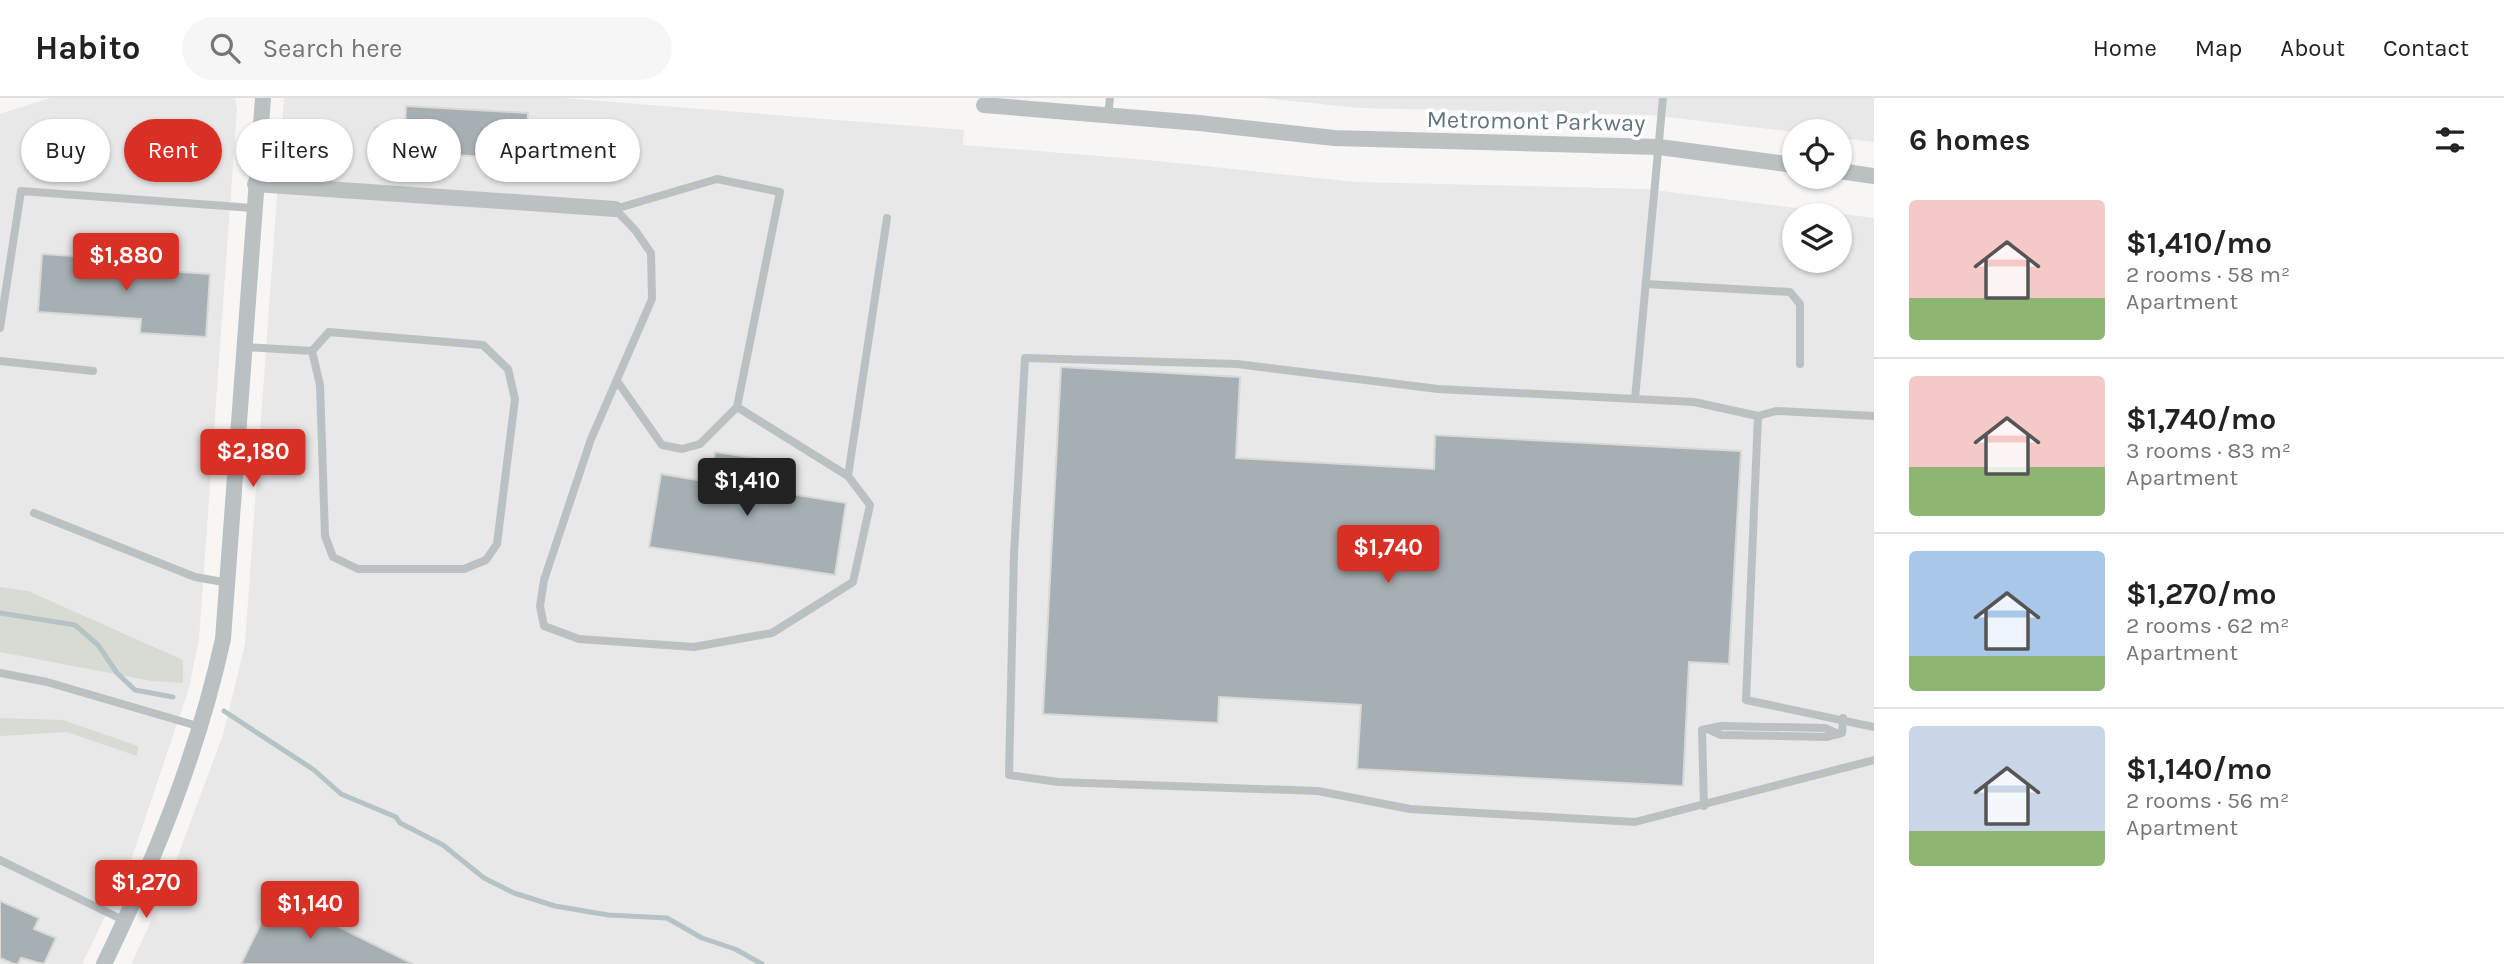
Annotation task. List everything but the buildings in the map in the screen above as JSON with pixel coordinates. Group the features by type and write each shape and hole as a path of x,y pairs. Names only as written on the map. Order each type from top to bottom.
{"street":[{"path":"104,964 153,860 201,727 223,639 263,98"},
{"name":"Metromont Parkway","path":"984,105 1334,138 1659,147 1782,163"},
{"path":"1852,173 1874,176"},
{"path":"255,184 615,209"}],"lane":[{"path":"1108,115 1110,98"},
{"path":"1635,399 1663,98"},
{"path":"617,381 662,445 682,449 700,444 737,407 780,192 717,179 615,209 635,230 651,253 652,299 592,439 544,580 541,606 544,626 579,639 694,648 772,633 853,582 870,505 848,476 737,407"},
{"path":"0,328 21,191 253,208"},
{"path":"848,476 887,218"},
{"path":"1646,284 1790,292 1800,304 1800,364"},
{"path":"329,331 483,345 508,369 515,399 497,544 486,560 464,569 358,569 333,556 325,536 320,385 312,351 329,331"},
{"path":"244,347 312,351"},
{"path":"1874,416 1776,411 1758,416 1694,401 1438,389 1237,364 1025,358 1014,554 1009,775 1058,782 1318,791 1410,809 1635,822 1874,760"},
{"path":"0,361 93,371"},
{"path":"1758,416 1746,699 1843,718 1874,727"},
{"path":"34,513 195,578 229,583"},
{"path":"0,673 47,682 201,727"},
{"path":"1704,806 1702,730 1729,735 1826,737 1842,733 1843,718"},
{"path":"0,860 125,920"}],"shaded area":[{"path":"50,98 235,98 237,109 199,639 189,688 128,869 82,964 0,964 0,114"},
{"path":"284,98 563,98 964,130 963,145 1158,161 1355,182 1646,189 1782,206 1782,273 1852,273 1852,215 1874,218 1874,964 131,964 163,896 223,735 245,644 278,182 353,182 353,119 282,119"},
{"path":"1264,98 1874,98 1874,142 1852,139 1852,119 1782,119 1782,131 1650,115 1359,108"},
{"path":"0,587 28,591 183,660 183,683 152,681 0,652"},
{"path":"0,718 63,720 138,746 137,756 67,732 0,736"}],"waterway":[{"path":"0,613 75,625 98,645 117,673 135,690 173,697"},
{"path":"224,711 314,770 341,794 396,817 400,823 443,845 484,878 514,893 555,906 608,915 667,918 702,938 735,949 762,964"}]}
